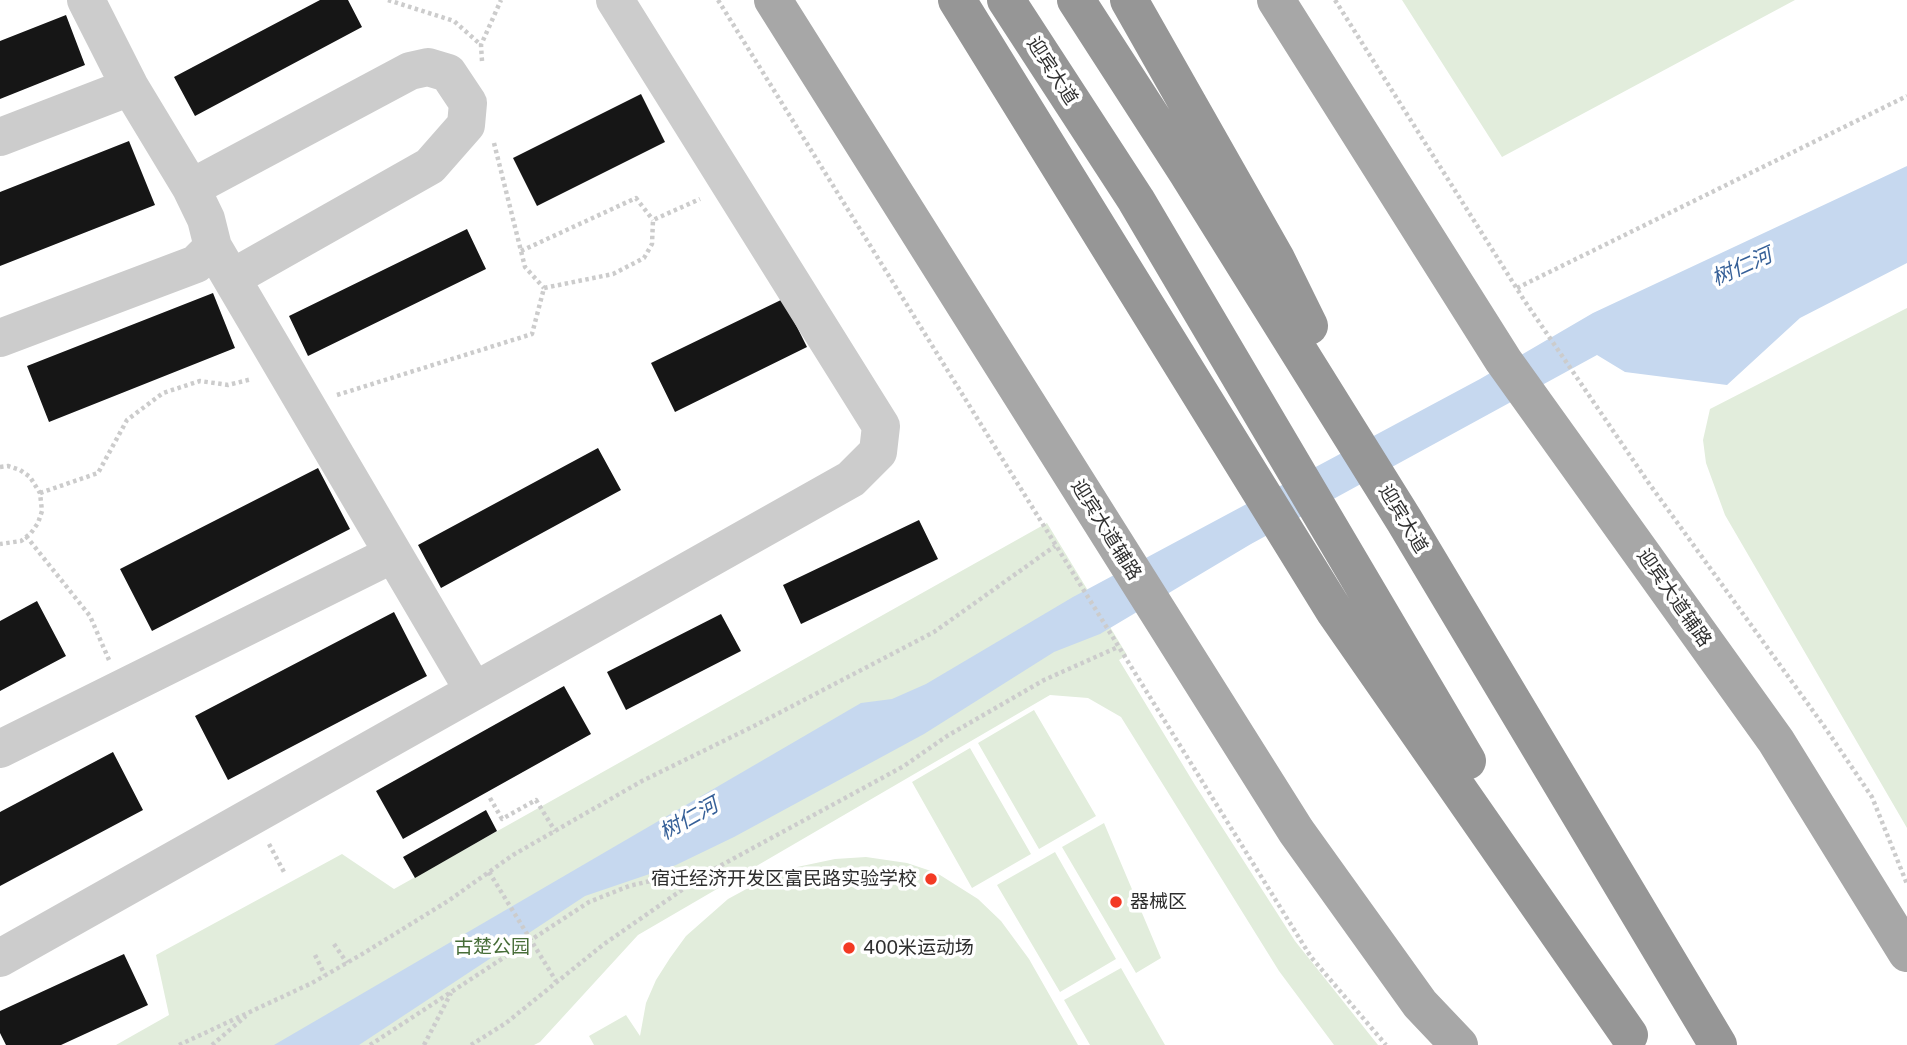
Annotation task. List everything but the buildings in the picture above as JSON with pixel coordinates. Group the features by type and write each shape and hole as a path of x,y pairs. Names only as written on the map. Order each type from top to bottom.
{"highway":[{"path":"957,0 1335,611 1631,1040"},
{"name":"迎宾大道","path":"1006,0 1136,200 1631,1040"},
{"name":"迎宾大道","path":"1076,0 1187,172 1404,520 1718,1045"},
{"path":"1129,0 1276,260 1404,520"}],"main road":[{"name":"迎宾大道辅路","path":"773,0 1296,831 1420,1004 1459,1045"},
{"name":"迎宾大道辅路","path":"1276,0 1503,360 1776,741 1907,953"}],"lane":[{"path":"86,0 130,87 191,188 223,263 474,691"},
{"path":"0,958 851,479 878,452 881,426 615,0"},
{"path":"0,338 196,264 223,263 430,166 466,125 468,103 448,73 428,67 410,71 191,188"},
{"path":"0,137 130,87"},
{"path":"0,749 393,554"}],"path":[{"path":"388,0 454,21 481,45"},
{"path":"482,65 481,45 501,0"},
{"path":"718,0 1311,957 1385,1045"},
{"path":"1335,0 1517,288 1648,482 1872,797 1907,884"},
{"path":"1517,288 1907,96"},
{"path":"494,142 525,267 544,288"},
{"path":"653,220 731,185"},
{"path":"521,251 636,198 653,220 652,244 644,258 613,274 544,288"},
{"path":"306,404 532,334 544,288"},
{"path":"40,493 98,473 127,420 163,393 200,381 228,385 247,381 283,365"},
{"path":"0,467 8,466 30,477 40,493 42,511 38,523 26,537 20,541 0,544"},
{"path":"26,537 90,616 121,689"},
{"path":"179,1045 325,975 448,901 555,831 652,775 756,725 934,632 1055,546"},
{"path":"471,1045 506,1023 604,944 705,874 904,766 947,736 1044,680 1118,647"},
{"path":"490,798 502,819 536,800 555,831"},
{"path":"489,872 556,981"},
{"path":"370,1045 589,902 629,886 663,878 705,874"},
{"path":"334,944 346,963"},
{"path":"315,955 325,975"},
{"path":"424,1045 452,992"},
{"path":"212,1045 249,1013"}],"green space":[{"path":"1402,0 1795,0 1502,157"},
{"path":"1907,308 1907,828 1725,515 1706,463 1703,440 1710,409"},
{"name":"古楚公园","path":"1047,523 1127,655 1119,660 1195,785 1295,941 1378,1045 1334,1045 1279,971 1121,717 1088,698 1050,695 638,935 540,1042 534,1045 116,1045 169,1015 156,955 342,854 394,889"},
{"path":"1034,710 1096,816 1039,849 978,743"},
{"path":"970,748 1031,854 972,888 912,782"},
{"name":"器械区","path":"1104,823 1161,958 1136,973 1062,847"},
{"path":"1055,852 1116,959 1060,992 997,885"},
{"name":"400米运动场","path":"866,857 907,863 928,870 978,899 1001,921 1029,959 1078,1045 594,1045 589,1036 626,1015 640,1036 646,1003 670,958 686,936 728,899 774,874 797,867 835,859"},
{"path":"1121,968 1165,1045 1090,1045 1064,1000"}],"water":[{"name":"树仁河","path":"1907,166 1907,263 1800,318 1727,385 1625,372 1597,355 1251,544 1100,634 1054,652 924,734 734,837 676,865 585,896 359,1045 274,1045 861,703 892,699 926,684 1073,597 1480,379 1593,313"}],"place":[{"name":"宿迁经济开发区富民路实验学校","path":"931,879"},
{"name":"器械区","path":"1116,902"},
{"name":"400米运动场","path":"849,948"}]}
